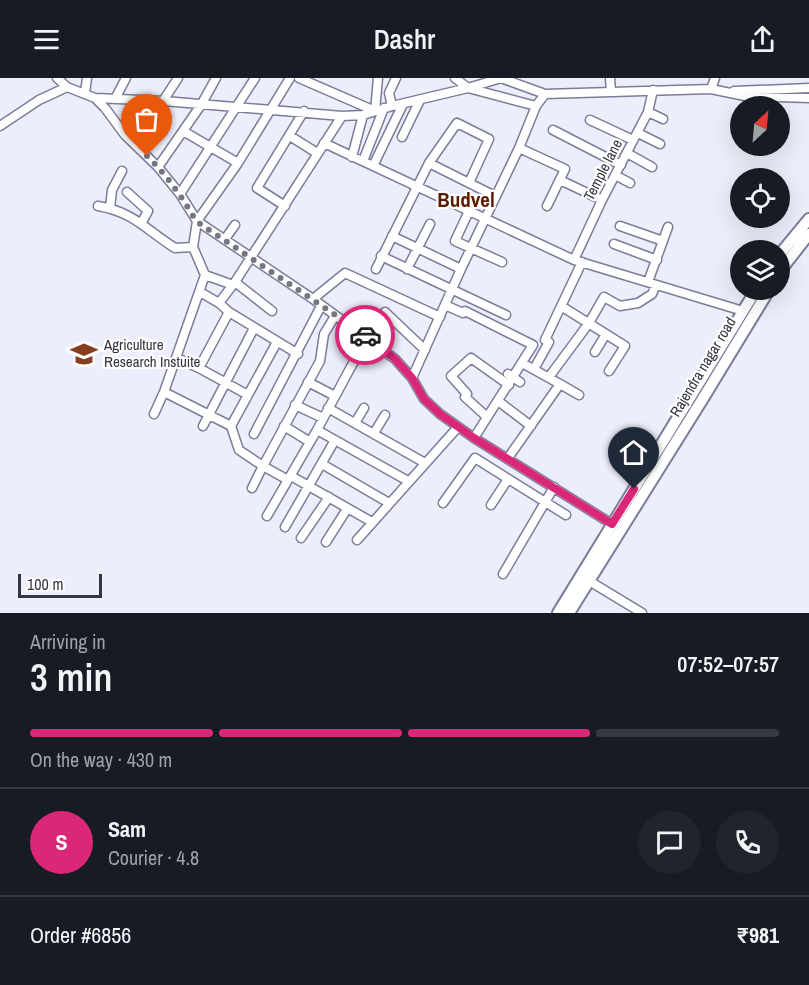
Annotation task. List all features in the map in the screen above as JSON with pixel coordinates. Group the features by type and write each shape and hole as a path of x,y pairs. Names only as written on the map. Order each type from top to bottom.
{"main road":[{"path":"790,242 809,219"},
{"path":"790,258 809,234"},
{"name":"Rajendra nagar road","path":"568,613 612,524 686,416 750,300"},
{"name":"Rajendra nagar road","path":"558,613 585,578 761,300"}],"street":[{"path":"57,78 67,87 95,98 158,167 180,195 196,221 313,299 395,359 412,378 424,399 458,428 612,524"},
{"path":"85,93 87,78"},
{"path":"115,99 126,78"},
{"path":"135,144 178,78"},
{"path":"158,167 201,105 216,78"},
{"path":"180,195 255,78"},
{"path":"154,414 177,358 205,275 193,247 196,221 238,163 290,78"},
{"path":"299,78 384,108"},
{"path":"363,161 396,78"},
{"path":"454,78 468,88 536,106"},
{"path":"95,98 164,100 342,116 363,115 501,78 544,94 711,89 745,96 809,98"},
{"path":"525,87 530,78"},
{"path":"610,78 611,92"},
{"path":"711,89 715,78"},
{"path":"730,92 742,89 806,88 806,78"},
{"path":"375,80 384,108"},
{"path":"0,126 39,100 67,87"},
{"name":"Temple lane","path":"534,369 549,342 545,340 561,306 602,200 648,112 653,90"},
{"path":"412,378 495,195 519,148 536,106 544,94"},
{"path":"402,137 420,100"},
{"path":"373,166 404,104"},
{"path":"285,206 257,188 304,111"},
{"path":"648,112 663,119"},
{"path":"352,156 363,115"},
{"path":"219,303 253,258 342,116"},
{"path":"590,120 660,144"},
{"path":"376,269 429,163 457,123 489,139 469,183"},
{"path":"553,130 621,165"},
{"path":"183,131 238,163"},
{"path":"290,136 317,153"},
{"path":"324,143 578,261 743,311"},
{"path":"519,148 565,169 547,206"},
{"path":"627,153 652,167"},
{"path":"429,163 495,195"},
{"path":"110,208 112,190 122,171"},
{"path":"615,175 630,183"},
{"path":"560,180 602,200"},
{"path":"127,192 148,211 142,222"},
{"path":"98,206 110,208 142,222 175,248 193,247"},
{"path":"469,211 455,241 502,262"},
{"path":"407,269 430,224"},
{"path":"225,239 236,225"},
{"path":"620,226 663,241"},
{"path":"549,377 589,323 604,297 620,306 638,303 652,294 657,260 668,227"},
{"path":"392,236 461,269"},
{"path":"614,244 657,260"},
{"path":"381,256 506,315"},
{"path":"313,299 345,273 440,316"},
{"path":"205,275 234,284 272,311"},
{"path":"200,292 298,354"},
{"path":"445,305 463,313 465,311 533,345 474,438"},
{"path":"254,434 298,354 321,306"},
{"path":"561,306 625,346 609,371"},
{"path":"199,368 229,312"},
{"path":"267,516 310,442 365,336 386,312 425,350"},
{"path":"252,488 320,361 324,334 335,316"},
{"path":"203,426 254,328"},
{"path":"595,352 606,334"},
{"path":"231,426 277,342"},
{"path":"177,358 248,395"},
{"path":"487,417 465,397 467,394 451,376 471,358 513,379"},
{"path":"522,363 579,395"},
{"path":"309,381 335,396"},
{"path":"508,458 560,384"},
{"path":"164,392 231,426 239,450 263,466 310,487 372,522"},
{"path":"498,401 531,426"},
{"path":"295,405 323,418"},
{"path":"328,408 425,463"},
{"path":"355,423 364,408"},
{"path":"374,433 385,415"},
{"path":"284,426 310,442"},
{"path":"357,540 458,428"},
{"path":"316,430 408,481"},
{"path":"285,527 335,440"},
{"path":"443,502 474,458 566,515"},
{"path":"322,464 389,503"},
{"path":"491,505 508,479"},
{"path":"503,574 554,487"},
{"path":"301,538 329,497"},
{"path":"326,542 347,509"},
{"path":"585,578 642,613"}],"way so far":[{"path":"147,156 180,195 196,221 365,335"}],"place":[{"name":"Agriculture Research Instuite","path":"84,354"}],"district":[{"name":"Budvel","path":"466,200"}],"route":[{"path":"365,335 395,359 412,378 424,399 458,428 612,524 634,489"}]}
